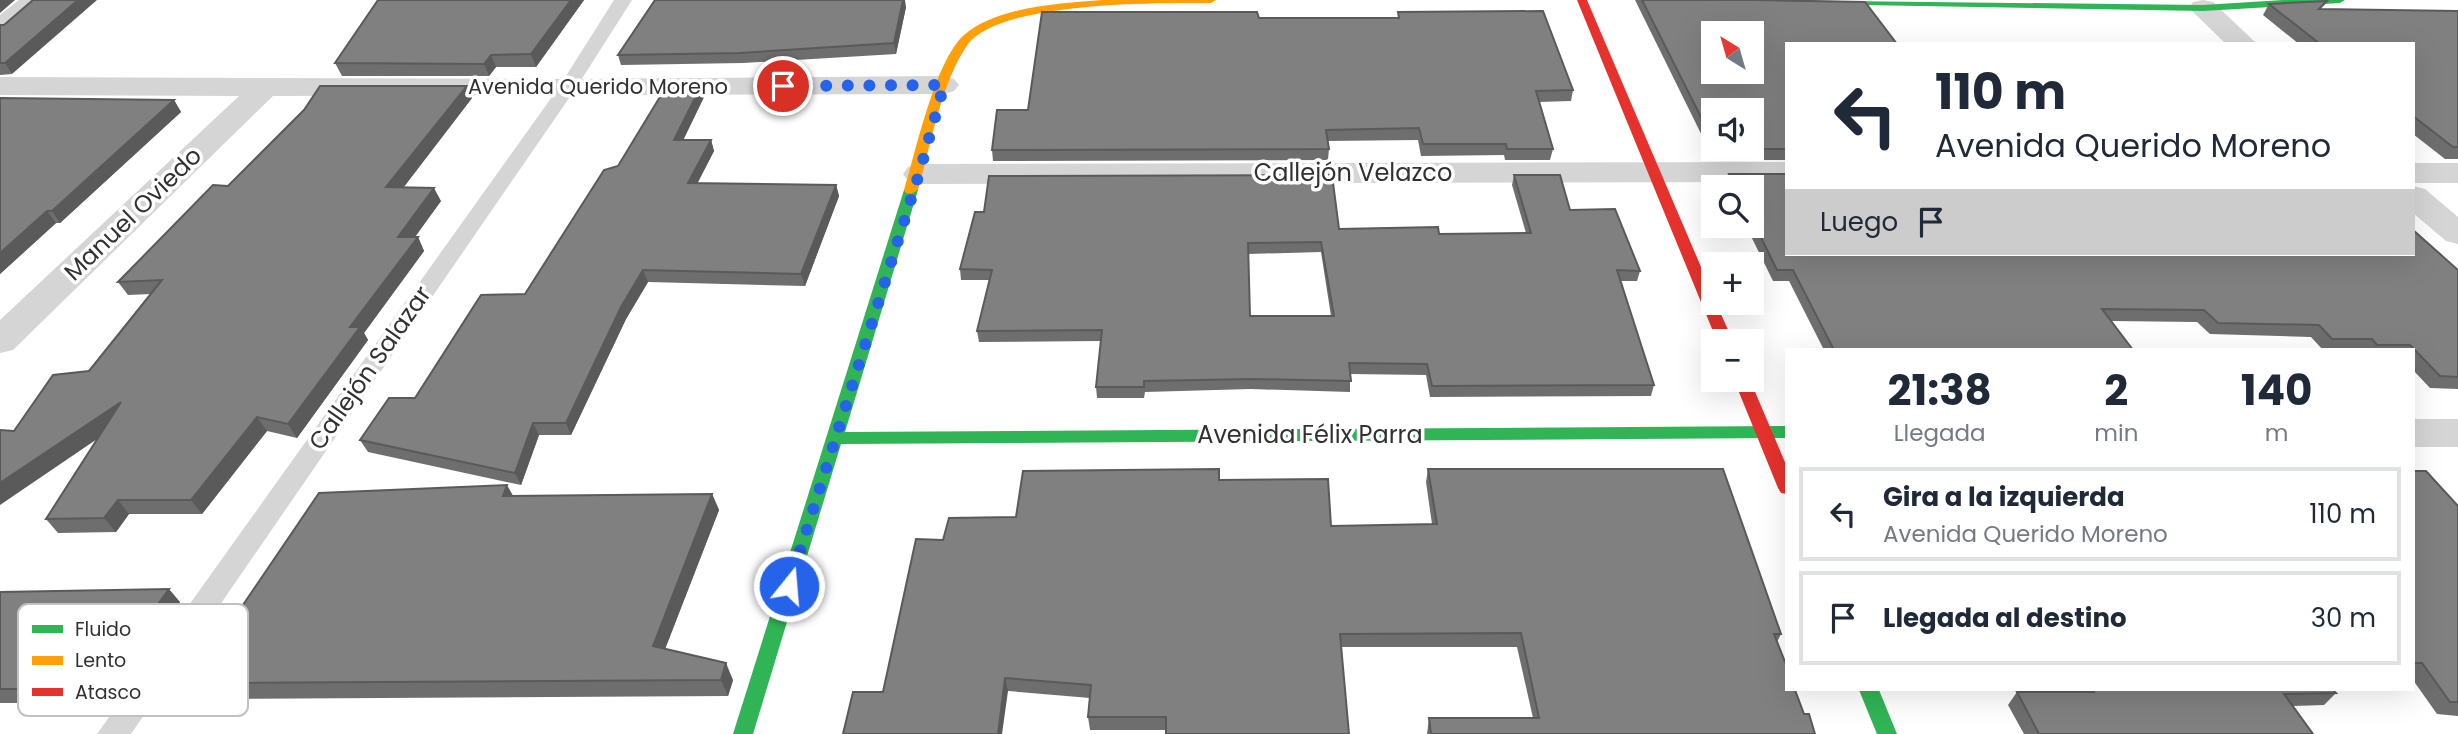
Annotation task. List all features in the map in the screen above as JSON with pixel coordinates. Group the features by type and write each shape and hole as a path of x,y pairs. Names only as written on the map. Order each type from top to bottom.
{"street":[{"path":"0,28 36,0"},
{"path":"743,734 919,174 944,85 961,42 978,27 1000,18 1052,9 1163,0 1210,0"},
{"path":"1582,0 1720,329"},
{"path":"1756,0 2203,8 2340,0"},
{"path":"2203,8 2242,42"},
{"name":"Avenida Querido Moreno","path":"0,86 567,88 944,85"},
{"name":"Manuel Oviedo","path":"0,341 265,87"},
{"name":"Callejón Velazco","path":"919,174 1785,172"},
{"path":"2415,173 2458,173"},
{"path":"2415,197 2458,234"},
{"path":"1747,392 1785,483"},
{"name":"Avenida Félix Parra","path":"834,438 1785,432"},
{"path":"2415,433 2458,433"},
{"path":"1869,691 1887,734"}],"lane":[{"name":"Callejón Salazar","path":"204,604 567,88 623,0"},
{"name":"Callejón Salazar","path":"113,734 126,716"}],"building":[{"path":"33,0 78,0 5,63 0,63 0,25 4,25"},
{"path":"378,0 571,0 531,54 491,55 484,64 335,63"},
{"path":"655,0 903,0 894,43 740,53 618,55"},
{"path":"1642,0 1865,2 1895,42 1785,42 1785,149 1764,149 1764,98 1701,98 1701,117"},
{"path":"2327,1 2319,9 2458,11 2458,147 2453,147 2415,118 2415,42 2317,42 2269,4"},
{"path":"1543,11 1573,90 1536,91 1553,149 1507,149 1506,144 1423,144 1419,128 1326,130 1329,149 992,150 997,110 1028,110 1042,12 1257,12 1259,18 1399,18 1398,12"},
{"path":"320,86 467,86 386,187 434,188 398,237 418,237 350,327 360,327 288,424 257,417 191,500 118,500 104,518 46,519 121,402 0,483 0,430 14,431 53,375 89,371 162,280 118,282 213,185 228,186 304,110"},
{"path":"701,86 674,140 711,140 688,183 836,185 801,274 643,270 621,307 566,423 533,423 515,473 360,440 389,398 415,398 481,295 525,294 604,170 618,166 666,87"},
{"path":"0,98 174,100 52,211 47,211 0,253"},
{"path":"1729,174 1785,174 1785,256 2415,256 2415,232 2458,270 2458,377 2440,376 2410,345 2377,345 2372,339 2332,339 2319,325 2218,323 2204,310 2102,309 2131,348 1833,348 1793,270 1777,270 1761,238 1764,238 1764,175"},
{"path":"1332,175 1339,229 1438,227 1439,234 1531,233 1514,175 1560,175 1570,210 1615,209 1640,271 1617,270 1654,385 1432,386 1427,364 1349,363 1351,381 1144,381 1144,387 1096,387 1102,330 977,331 992,270 960,269 975,212 984,212 989,176","holes":["1321,242 1334,316 1250,316 1248,243"]},
{"path":"1219,469 1219,480 1328,479 1331,526 1437,524 1428,469 1723,469 1781,634 1774,634 1785,662 1785,691 1795,691 1804,714 1809,714 1815,734 1431,734 1429,718 1539,718 1521,633 1340,634 1349,734 1166,734 1166,717 1088,717 1091,685 1005,678 998,734 843,734 853,692 883,692 916,539 943,540 949,518 1016,517 1023,471"},
{"path":"2415,471 2426,471 2458,506 2458,702 2450,702 2422,663 2415,663"},
{"path":"507,485 503,496 712,494 653,646 726,663 721,680 248,683 248,604 244,604 319,493"},
{"path":"169,589 158,604 18,604 18,689 0,689 0,592"},
{"path":"2017,692 2336,693 2284,694 2313,734 2039,734"}],"traffic: fast":[{"path":"1756,0 2203,8 2340,0"},
{"path":"743,734 911,190"},
{"path":"834,438 1785,432"},
{"path":"1869,691 1887,734"}],"traffic: slow":[{"path":"911,190 949,70 966,39 984,26 1011,16 1081,5 1211,0"}],"traffic: jam":[{"path":"1582,0 1720,329"},
{"path":"1747,392 1785,483"}],"route":[{"path":"783,86 944,85 919,174 789,586"}]}
